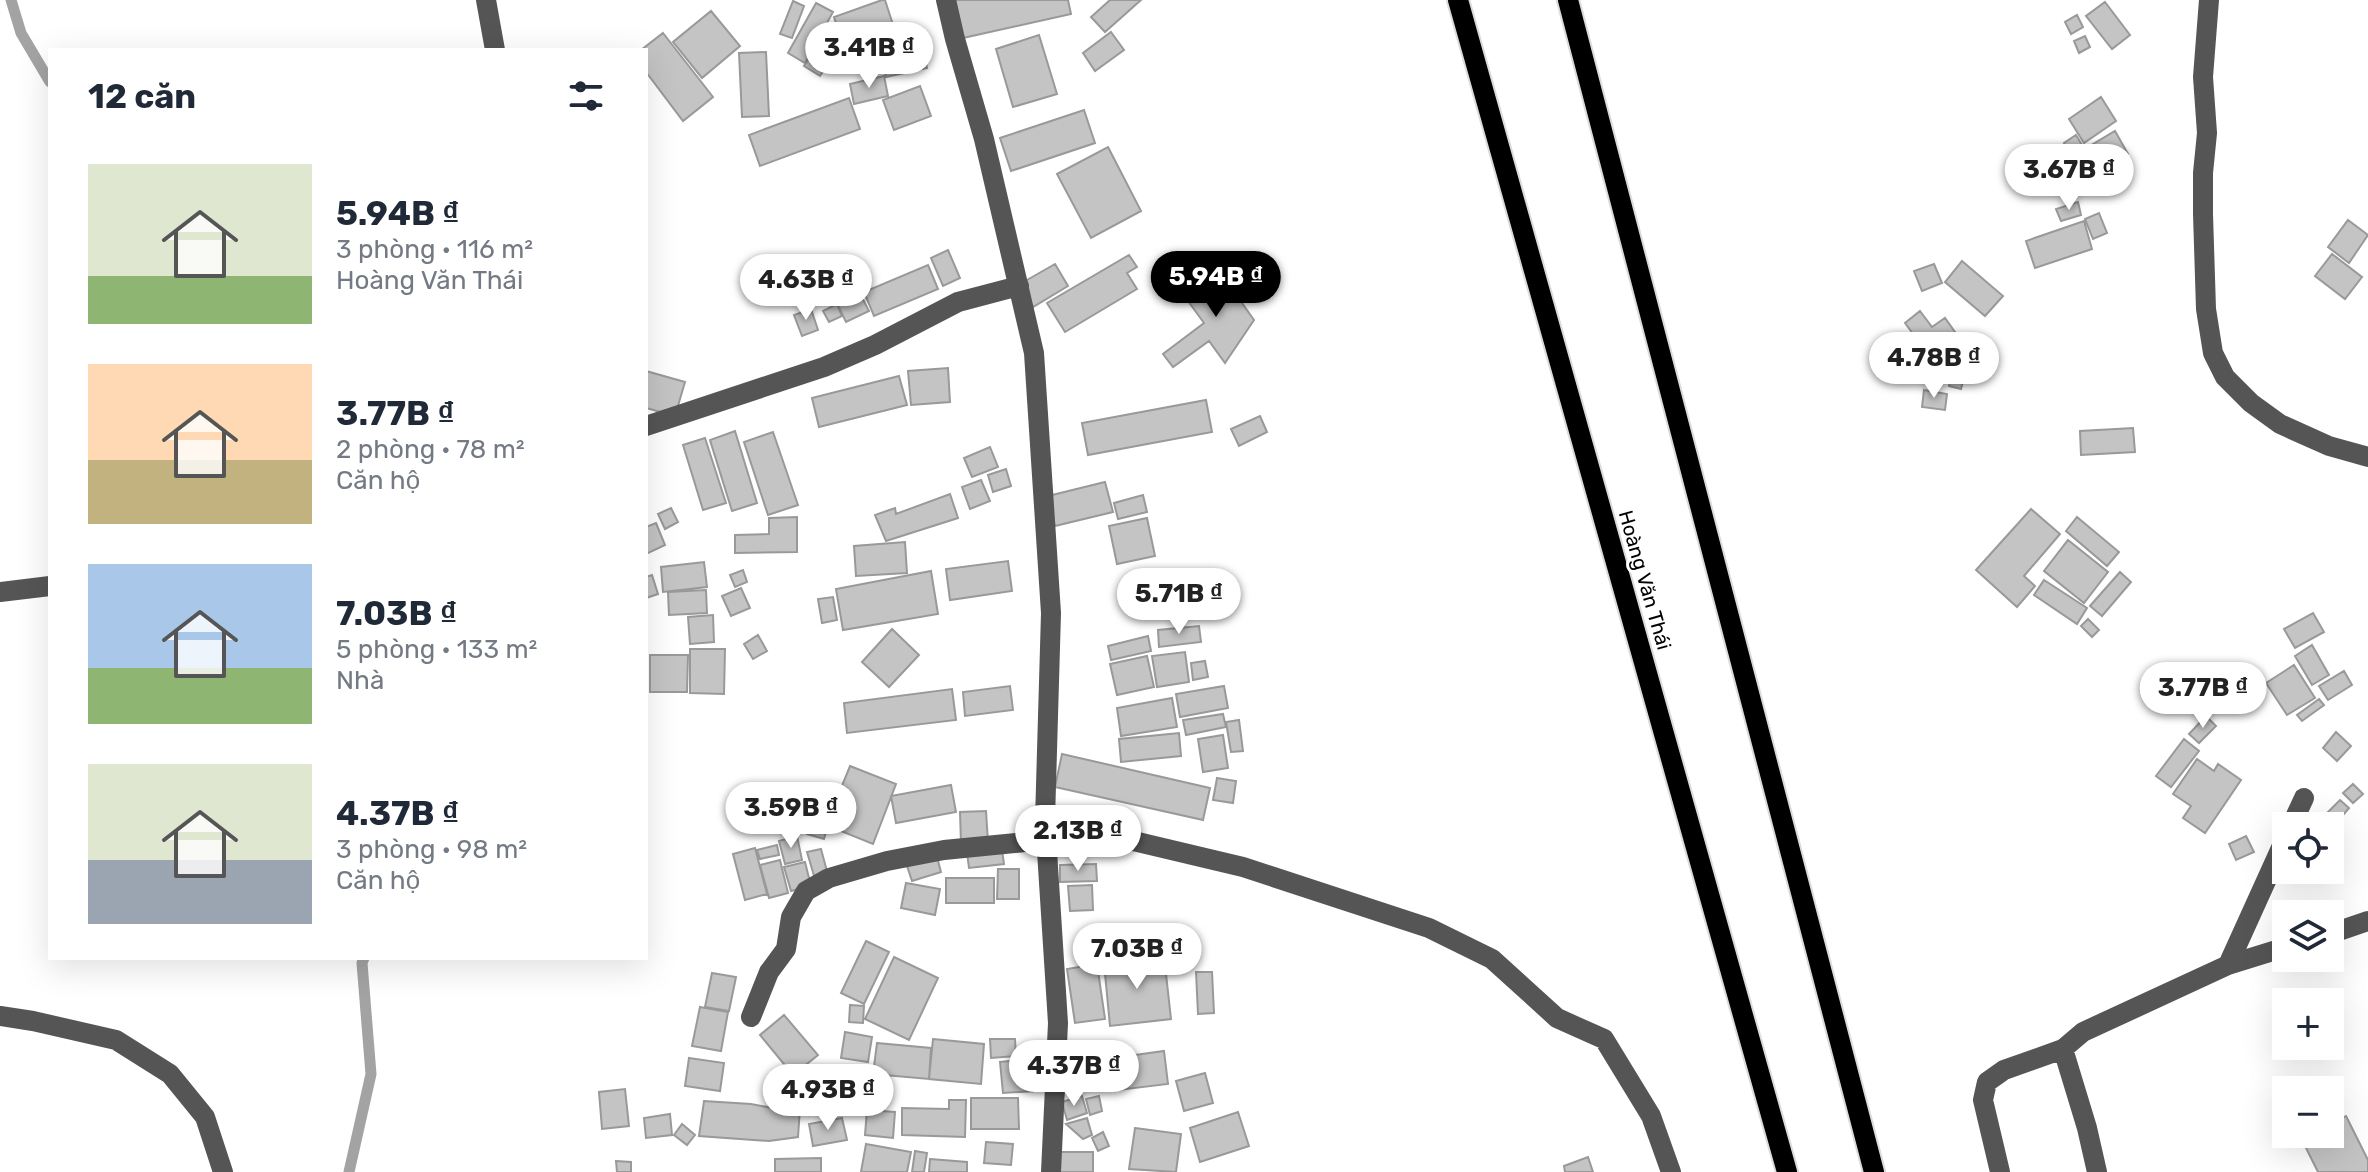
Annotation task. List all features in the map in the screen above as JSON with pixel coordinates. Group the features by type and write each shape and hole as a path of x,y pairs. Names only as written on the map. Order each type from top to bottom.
{"main road":[{"name":"Hoàng Văn Thái","path":"1458,0 1787,1172"},
{"path":"1568,0 1874,1172"}],"street":[{"path":"486,0 495,48"},
{"path":"946,0 984,139 1034,353 1051,613 1046,830 1058,1023 1051,1172"},
{"path":"2209,0 2203,77 2207,133 2203,214 2206,309 2213,353 2225,377 2251,403 2280,424 2329,446 2368,457"},
{"path":"648,425 824,367 875,345 958,302 1019,286"},
{"path":"0,592 48,586"},
{"path":"2298,812 2304,798"},
{"path":"751,1017 769,972 786,949 791,917 806,891 829,878 887,861 1046,830 1243,867 1429,928 1492,959 1557,1018 1604,1039 1651,1116 1671,1172"},
{"path":"2228,965 2272,868"},
{"path":"2344,929 2368,921"},
{"path":"2000,1172 1983,1100 1987,1082 2004,1070 2063,1049 2083,1032 2228,965 2272,951"},
{"path":"0,1016 116,1040 170,1074 205,1117 223,1172"},
{"path":"2063,1049 2097,1172"}],"building":[{"path":"885,0 896,34 845,51 834,17"},
{"path":"955,0 1068,0 1071,14 963,38"},
{"path":"1110,0 1141,0 1105,32 1091,17"},
{"path":"793,1 804,6 792,38 780,34"},
{"path":"2105,2 2130,35 2112,49 2086,16"},
{"path":"816,3 833,12 805,63 788,53"},
{"path":"711,11 740,46 702,78 673,42"},
{"path":"2077,15 2083,27 2071,34 2065,22"},
{"path":"1111,32 1124,50 1095,71 1083,53"},
{"path":"663,33 713,97 683,121 648,75 648,48 644,48"},
{"path":"826,33 841,44 820,76 804,66"},
{"path":"1039,35 1057,94 1013,107 996,49"},
{"path":"2085,36 2090,47 2079,53 2074,41"},
{"path":"921,42 927,68 886,77 881,51"},
{"path":"766,52 769,116 742,117 739,53"},
{"path":"884,76 888,96 854,104 850,84"},
{"path":"920,86 931,116 894,130 883,100"},
{"path":"2101,97 2116,121 2084,143 2069,119"},
{"path":"849,98 860,129 760,166 749,135"},
{"path":"1084,110 1095,143 1011,171 1000,138"},
{"path":"2115,131 2128,154 2081,181 2068,159"},
{"path":"2076,135 2082,145 2071,153 2064,143"},
{"path":"1108,147 1141,211 1091,238 1057,174"},
{"path":"2078,202 2081,215 2061,221 2056,209"},
{"path":"2099,213 2107,233 2093,239 2085,219"},
{"path":"2348,220 2368,235 2349,263 2328,247"},
{"path":"2084,221 2092,249 2035,268 2026,241"},
{"path":"948,250 960,278 943,286 931,258"},
{"path":"2332,254 2362,277 2345,299 2315,276"},
{"path":"1129,255 1137,267 1127,273 1137,289 1065,332 1047,303"},
{"path":"1962,261 2003,296 1985,316 1945,282"},
{"path":"1055,264 1068,286 1033,307 1020,284"},
{"path":"1934,264 1942,283 1922,291 1914,271"},
{"path":"928,265 938,289 874,316 864,292"},
{"path":"1249,274 1260,289 1242,303 1254,320 1225,363 1209,341 1173,367 1163,354 1204,323 1180,290 1199,276 1217,299"},
{"path":"854,282 869,311 846,322 832,293"},
{"path":"837,304 842,316 829,322 823,311"},
{"path":"811,309 818,330 802,336 794,315"},
{"path":"1920,311 1932,327 1945,318 1955,332 1927,353 1905,323"},
{"path":"1913,343 1925,369 1909,377 1897,350"},
{"path":"1938,348 1958,354 1951,376 1931,370"},
{"path":"948,368 950,402 911,405 908,371"},
{"path":"648,372 685,382 675,416 648,409"},
{"path":"899,376 907,405 819,427 812,398"},
{"path":"1951,377 1963,381 1961,389 1949,386"},
{"path":"1924,390 1947,394 1945,410 1922,407"},
{"path":"1206,400 1212,432 1088,455 1082,423"},
{"path":"1260,416 1267,432 1239,446 1231,429"},
{"path":"2133,428 2135,452 2081,455 2080,431"},
{"path":"735,431 757,503 732,511 710,440"},
{"path":"773,432 798,505 768,515 744,442"},
{"path":"705,438 726,503 703,510 683,445"},
{"path":"990,447 998,467 972,477 964,458"},
{"path":"1006,469 1011,486 993,492 988,475"},
{"path":"981,480 990,501 970,509 962,487"},
{"path":"1105,482 1113,512 1055,526 1048,496"},
{"path":"950,494 958,518 886,541 875,515 895,508 896,514"},
{"path":"1143,495 1147,512 1118,519 1114,503"},
{"path":"671,508 678,522 665,529 658,514"},
{"path":"2031,509 2060,534 2024,576 2035,586 2017,607 1976,570"},
{"path":"797,517 797,552 735,553 735,535 769,534 769,518"},
{"path":"2077,517 2119,552 2107,566 2066,531"},
{"path":"1147,518 1155,556 1117,564 1109,526"},
{"path":"656,523 665,545 648,553 648,526"},
{"path":"2068,540 2108,572 2084,603 2044,571"},
{"path":"905,542 907,573 856,576 854,546"},
{"path":"1008,561 1012,591 950,600 946,569"},
{"path":"704,562 707,587 663,592 661,567"},
{"path":"743,570 747,582 735,587 730,575"},
{"path":"931,571 938,614 843,630 836,589"},
{"path":"2120,572 2131,582 2102,616 2090,606"},
{"path":"652,575 658,594 648,597 648,576"},
{"path":"2044,580 2087,608 2077,624 2034,595"},
{"path":"741,588 750,608 731,616 722,596"},
{"path":"706,590 707,613 669,615 668,592"},
{"path":"833,597 837,620 822,623 818,599"},
{"path":"2313,613 2324,632 2295,648 2284,629"},
{"path":"713,615 714,642 690,644 688,617"},
{"path":"2088,619 2099,630 2092,637 2081,626"},
{"path":"1199,626 1201,642 1159,647 1158,630"},
{"path":"892,629 919,655 889,687 862,662"},
{"path":"758,635 767,651 753,659 744,644"},
{"path":"1148,636 1151,651 1111,660 1108,646"},
{"path":"2312,645 2329,675 2312,685 2295,656"},
{"path":"690,649 725,649 724,694 690,693"},
{"path":"1185,652 1189,682 1157,687 1152,656"},
{"path":"650,655 688,655 687,692 650,692"},
{"path":"1147,656 1154,687 1117,695 1110,664"},
{"path":"1205,661 1208,677 1193,680 1191,663"},
{"path":"2294,665 2315,698 2287,715 2266,683"},
{"path":"2344,671 2352,685 2328,700 2319,686"},
{"path":"1010,686 1013,710 965,716 963,692"},
{"path":"1224,686 1228,708 1180,717 1176,694"},
{"path":"952,689 956,720 847,733 844,703"},
{"path":"1172,698 1177,727 1121,736 1117,708"},
{"path":"2319,699 2324,705 2302,721 2297,715"},
{"path":"1223,714 1226,727 1186,735 1183,720"},
{"path":"2206,716 2216,726 2199,743 2189,734"},
{"path":"1239,720 1243,751 1231,752 1226,722"},
{"path":"2336,732 2351,746 2337,761 2323,748"},
{"path":"1179,733 1181,756 1121,762 1119,739"},
{"path":"1223,735 1228,768 1203,772 1198,739"},
{"path":"2184,739 2199,751 2171,787 2156,776"},
{"path":"1062,754 1210,788 1203,820 1055,787"},
{"path":"2197,759 2214,771 2218,764 2241,780 2205,833 2183,818 2191,806 2173,794"},
{"path":"850,766 896,784 873,844 826,825"},
{"path":"1217,778 1236,781 1233,803 1213,800"},
{"path":"2353,784 2363,794 2353,803 2343,793"},
{"path":"951,785 956,812 896,823 891,796"},
{"path":"2340,800 2349,808 2344,814 2328,812"},
{"path":"986,811 988,842 961,844 960,812"},
{"path":"810,823 827,828 824,839 807,834"},
{"path":"797,836 802,860 785,864 779,841"},
{"path":"2246,836 2254,852 2236,860 2229,844"},
{"path":"777,845 779,855 760,859 757,850"},
{"path":"755,848 767,894 745,900 733,854"},
{"path":"821,849 828,875 815,879 807,852"},
{"path":"1002,850 1004,864 969,868 967,853"},
{"path":"937,857 941,872 912,881 907,866"},
{"path":"780,860 788,893 769,898 760,865"},
{"path":"805,862 811,886 791,891 784,867"},
{"path":"1096,864 1097,881 1060,882 1060,865"},
{"path":"998,869 1019,869 1019,899 997,899"},
{"path":"946,878 994,878 994,903 946,903"},
{"path":"906,883 940,889 935,915 901,908"},
{"path":"1092,885 1093,910 1070,911 1068,886"},
{"path":"866,941 889,952 864,1004 841,993"},
{"path":"1164,956 1171,1019 1110,1026 1104,963"},
{"path":"894,957 938,978 909,1040 865,1019"},
{"path":"1097,964 1105,1019 1075,1023 1067,969"},
{"path":"1196,972 1212,972 1214,1013 1198,1014"},
{"path":"712,973 736,977 729,1011 705,1007"},
{"path":"850,1005 864,1006 863,1023 849,1022"},
{"path":"700,1007 728,1012 721,1051 692,1046"},
{"path":"784,1015 818,1055 793,1075 760,1035"},
{"path":"845,1032 872,1037 868,1062 841,1058"},
{"path":"933,1039 984,1044 981,1084 929,1079"},
{"path":"990,1039 1015,1039 1016,1056 991,1058"},
{"path":"877,1043 931,1048 929,1079 873,1074"},
{"path":"1164,1051 1168,1084 1110,1091 1106,1059"},
{"path":"689,1058 724,1063 720,1091 685,1086"},
{"path":"1033,1059 1035,1091 1003,1093 1000,1062"},
{"path":"822,1073 837,1095 809,1115 794,1093"},
{"path":"1205,1073 1213,1103 1184,1111 1176,1081"},
{"path":"625,1089 629,1126 602,1129 599,1092"},
{"path":"1082,1096 1087,1113 1067,1120 1062,1102"},
{"path":"1099,1096 1102,1111 1090,1115 1086,1099"},
{"path":"971,1098 1018,1098 1019,1129 971,1129"},
{"path":"949,1100 966,1100 965,1137 902,1135 902,1108 949,1109"},
{"path":"704,1101 777,1109 800,1108 798,1137 769,1141 699,1136"},
{"path":"833,1101 838,1109 823,1120 818,1113"},
{"path":"867,1110 895,1112 893,1138 865,1135"},
{"path":"1238,1112 1249,1146 1200,1162 1190,1128"},
{"path":"670,1114 672,1135 646,1138 644,1118"},
{"path":"2344,1117 2368,1160 2368,1172 2318,1172 2306,1148 2344,1148"},
{"path":"842,1118 847,1140 813,1146 809,1124"},
{"path":"1087,1118 1092,1135 1083,1139 1066,1124"},
{"path":"682,1124 695,1135 687,1145 674,1135"},
{"path":"1135,1128 1181,1134 1176,1172 1129,1169"},
{"path":"1103,1132 1109,1146 1098,1151 1092,1138"},
{"path":"986,1142 1013,1144 1011,1165 984,1163"},
{"path":"866,1144 911,1152 907,1172 861,1172"},
{"path":"915,1151 927,1153 924,1172 912,1172"},
{"path":"1059,1152 1093,1152 1093,1172 1059,1172"},
{"path":"1588,1157 1593,1172 1565,1172 1564,1166"},
{"path":"821,1158 821,1172 775,1172 775,1159"},
{"path":"930,1159 967,1162 967,1172 929,1172"},
{"path":"616,1161 631,1162 631,1172 617,1172"}],"waterway":[{"path":"11,0 21,33 48,79"},
{"path":"349,1172 371,1074 363,960"}]}
